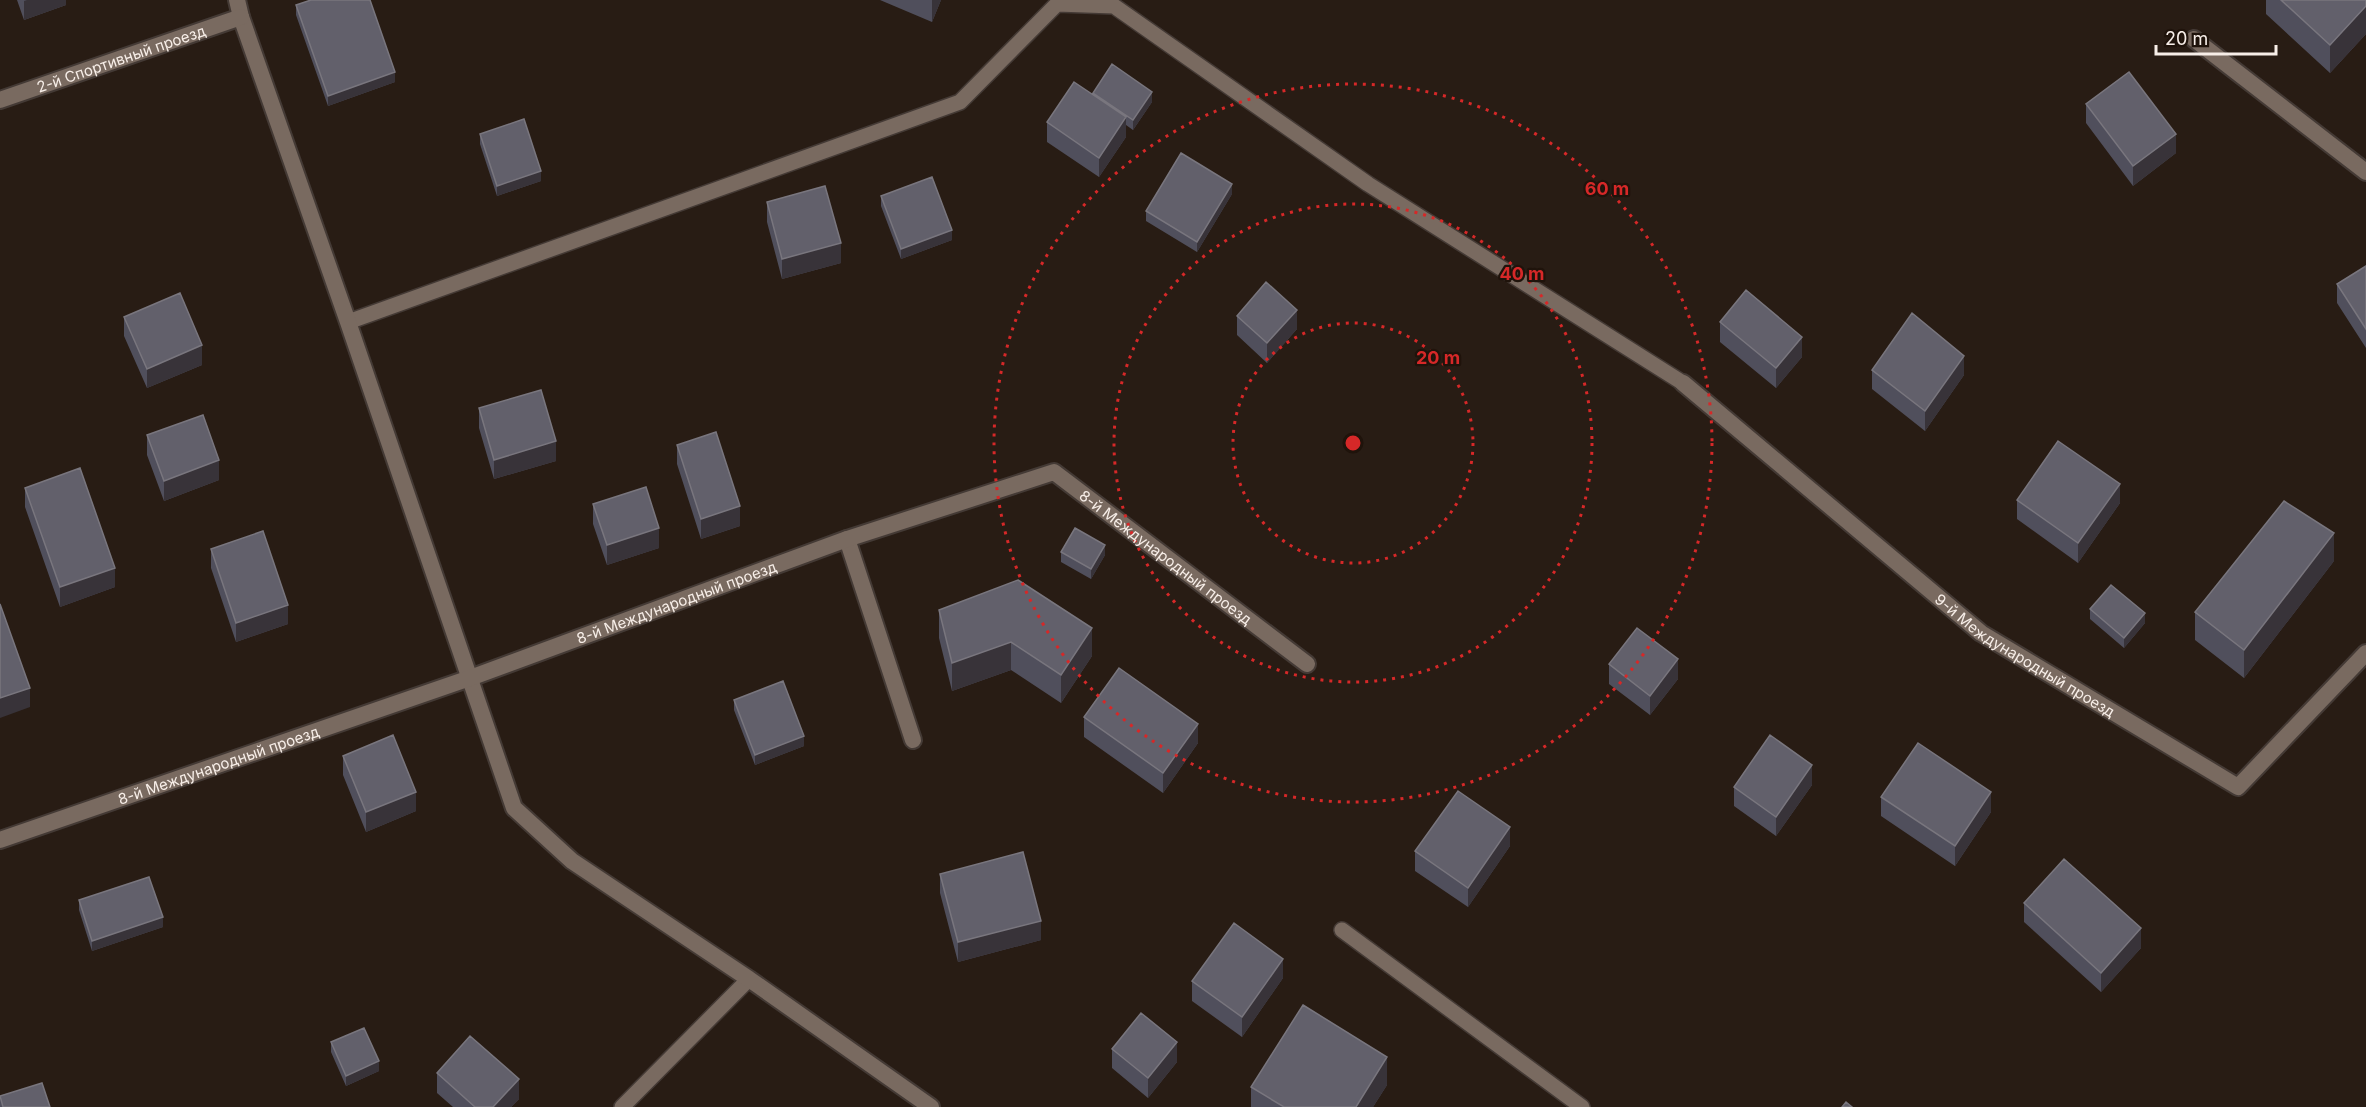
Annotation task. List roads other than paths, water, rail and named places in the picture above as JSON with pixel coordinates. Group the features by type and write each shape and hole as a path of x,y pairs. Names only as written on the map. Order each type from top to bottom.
{"street":[{"path":"237,0 241,18 348,322 514,808 572,861 749,979 931,1107"},
{"name":"2-й Спортивный проезд","path":"0,100 241,18"},
{"path":"2194,39 2366,171"},
{"name":"9-й Международный проезд","path":"1683,383 1981,633 2238,788 2366,653"},
{"name":"8-й Международный проезд","path":"0,840 470,678 847,538 1054,472 1307,664"},
{"path":"847,538 913,740"}],"lane":[{"path":"348,322 960,102 1057,4 1114,6 1368,184 1683,383"},
{"path":"1342,930 1582,1107"},
{"path":"622,1107 749,979"}]}
